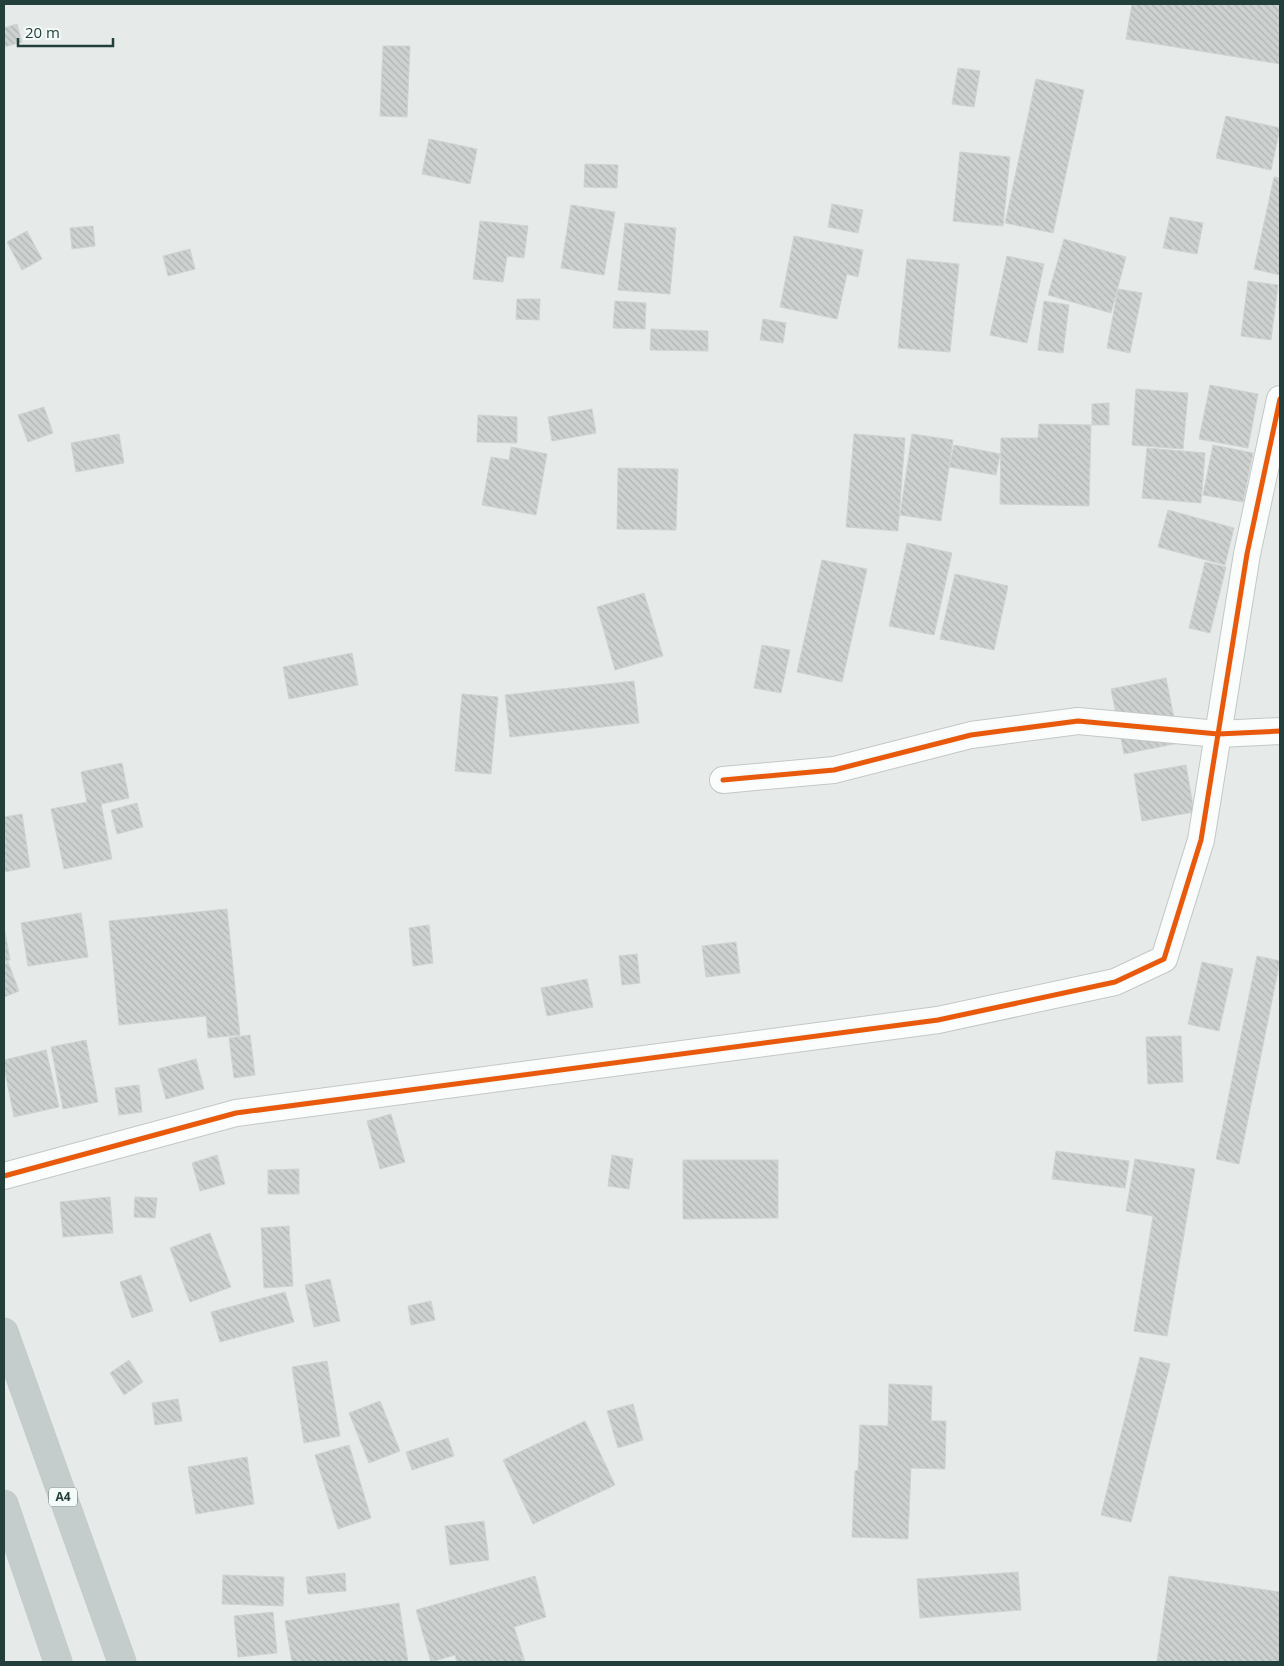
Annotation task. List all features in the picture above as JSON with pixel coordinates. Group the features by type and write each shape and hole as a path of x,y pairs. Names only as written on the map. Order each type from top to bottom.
{"highway":[{"name":"A4","path":"4,1332 122,1662"},
{"path":"4,1504 58,1662"}],"street":[{"path":"4,1176 236,1113 938,1020 1114,982 1164,959 1201,840 1247,554 1280,399"},
{"path":"723,780 834,770 971,734 1078,721 1218,734 1280,731"}],"building":[{"path":"1132,4 1280,4 1280,64 1126,39"},
{"path":"17,24 22,42 4,47 4,28"},
{"path":"383,46 410,46 407,117 380,116"},
{"path":"958,68 980,71 974,107 952,104"},
{"path":"1036,79 1084,90 1053,233 1005,223"},
{"path":"1226,116 1280,128 1271,170 1216,158"},
{"path":"429,139 477,149 470,184 422,174"},
{"path":"960,152 1010,157 1003,226 953,221"},
{"path":"585,164 618,165 617,188 584,187"},
{"path":"1274,177 1280,178 1280,275 1254,269"},
{"path":"832,204 863,210 858,233 828,227"},
{"path":"571,205 615,212 604,275 561,268"},
{"path":"1170,217 1203,223 1197,254 1163,248"},
{"path":"480,221 528,226 524,258 507,256 503,282 473,279"},
{"path":"625,223 676,228 670,294 618,290"},
{"path":"93,226 95,246 72,249 70,228"},
{"path":"27,231 42,259 22,270 7,242"},
{"path":"794,236 863,250 858,277 847,274 837,319 780,307"},
{"path":"1064,239 1126,257 1111,313 1048,295"},
{"path":"190,249 195,269 168,276 163,256"},
{"path":"1007,256 1044,264 1027,343 990,335"},
{"path":"907,259 959,264 950,352 898,348"},
{"path":"1248,281 1278,285 1271,340 1241,336"},
{"path":"1118,289 1142,293 1130,353 1107,348"},
{"path":"517,299 540,299 539,320 516,319"},
{"path":"615,301 646,303 645,329 613,328"},
{"path":"1044,301 1069,305 1063,353 1038,350"},
{"path":"763,319 786,323 783,343 760,340"},
{"path":"651,329 708,331 708,351 650,350"},
{"path":"1210,385 1258,394 1248,448 1199,439"},
{"path":"1136,389 1188,393 1183,449 1132,445"},
{"path":"1109,403 1109,425 1092,425 1092,404"},
{"path":"44,407 53,433 28,442 18,415"},
{"path":"592,409 596,433 552,441 548,417"},
{"path":"478,415 517,417 517,443 477,442"},
{"path":"1039,424 1091,425 1089,506 1000,504 1001,438 1038,438"},
{"path":"119,434 124,463 76,472 71,443"},
{"path":"854,434 905,438 898,531 846,527"},
{"path":"912,434 953,440 941,521 900,515"},
{"path":"954,445 1000,454 996,475 949,467"},
{"path":"1213,445 1253,453 1243,502 1203,495"},
{"path":"511,447 547,454 536,515 482,505 491,457 509,460"},
{"path":"1147,448 1205,453 1201,503 1142,498"},
{"path":"618,468 678,469 676,530 617,529"},
{"path":"1168,510 1234,528 1225,565 1158,547"},
{"path":"907,543 952,553 934,635 889,626"},
{"path":"822,560 867,569 842,682 797,672"},
{"path":"1205,562 1226,567 1210,633 1189,628"},
{"path":"955,574 1008,586 994,650 940,639"},
{"path":"644,593 663,656 615,670 597,607"},
{"path":"762,645 790,650 781,693 754,688"},
{"path":"352,653 358,685 289,699 283,667"},
{"path":"1166,678 1179,743 1124,754 1111,689"},
{"path":"634,681 639,723 510,737 505,695"},
{"path":"462,694 498,697 491,774 455,771"},
{"path":"122,763 129,798 101,804 112,859 64,869 51,809 87,802 81,772"},
{"path":"1186,765 1194,812 1142,821 1134,774"},
{"path":"137,803 143,827 117,834 111,810"},
{"path":"22,814 30,867 4,872 4,817"},
{"path":"227,909 240,1035 208,1038 206,1016 119,1025 109,921"},
{"path":"81,913 88,957 28,966 21,923"},
{"path":"429,925 433,963 413,966 409,928"},
{"path":"4,926 10,960 4,962"},
{"path":"736,942 740,973 706,977 702,946"},
{"path":"637,954 640,983 622,985 619,956"},
{"path":"1257,956 1280,961 1239,1164 1216,1159"},
{"path":"8,962 19,991 4,997 4,964"},
{"path":"1202,962 1233,969 1219,1031 1188,1024"},
{"path":"587,979 593,1007 547,1016 541,988"},
{"path":"250,1035 255,1075 234,1078 229,1038"},
{"path":"1181,1036 1183,1082 1148,1084 1146,1037"},
{"path":"86,1040 98,1102 63,1109 51,1047"},
{"path":"46,1050 59,1107 14,1117 4,1060"},
{"path":"196,1059 204,1089 166,1099 158,1069"},
{"path":"139,1085 142,1112 119,1115 115,1088"},
{"path":"391,1114 405,1162 380,1169 367,1121"},
{"path":"1056,1151 1129,1161 1125,1188 1052,1179"},
{"path":"217,1155 225,1184 200,1191 192,1163"},
{"path":"612,1155 633,1159 629,1189 608,1186"},
{"path":"1135,1159 1195,1169 1167,1336 1134,1331 1153,1216 1126,1211"},
{"path":"683,1160 778,1160 778,1218 683,1219"},
{"path":"299,1169 299,1194 268,1194 268,1170"},
{"path":"110,1197 113,1233 63,1237 60,1202"},
{"path":"135,1197 157,1198 155,1218 134,1217"},
{"path":"289,1226 293,1286 264,1288 261,1228"},
{"path":"210,1233 231,1287 190,1302 170,1248"},
{"path":"141,1275 153,1311 132,1318 120,1282"},
{"path":"330,1279 340,1321 314,1327 305,1285"},
{"path":"285,1292 294,1322 220,1342 211,1312"},
{"path":"431,1301 435,1320 411,1325 408,1306"},
{"path":"1140,1357 1170,1364 1131,1522 1101,1515"},
{"path":"129,1360 143,1382 124,1395 110,1373"},
{"path":"327,1361 340,1436 304,1443 292,1367"},
{"path":"889,1384 932,1386 931,1421 946,1421 945,1469 911,1468 908,1539 852,1537 855,1471 858,1470 860,1425 888,1426"},
{"path":"178,1399 182,1421 155,1425 152,1403"},
{"path":"380,1401 400,1451 369,1463 349,1413"},
{"path":"633,1404 643,1440 618,1448 607,1411"},
{"path":"585,1421 615,1485 533,1524 503,1460"},
{"path":"448,1438 454,1456 412,1470 406,1452"},
{"path":"349,1445 371,1518 338,1529 315,1455"},
{"path":"247,1457 254,1504 196,1514 188,1467"},
{"path":"484,1521 489,1560 450,1565 445,1526"},
{"path":"1018,1572 1021,1610 920,1618 917,1579"},
{"path":"345,1573 346,1591 308,1594 306,1577"},
{"path":"223,1575 284,1577 283,1606 222,1604"},
{"path":"535,1576 546,1617 514,1627 525,1662 457,1662 455,1655 431,1662 416,1610"},
{"path":"1169,1576 1280,1592 1280,1662 1157,1662"},
{"path":"399,1603 408,1662 292,1662 285,1621"},
{"path":"273,1612 277,1653 238,1657 234,1616"}],"cycle path":[{"path":"4,1176 236,1113 938,1020 1115,982 1164,959 1201,840 1247,554 1280,399"},
{"path":"723,780 834,770 971,735 1078,721 1218,734 1280,731"}]}
